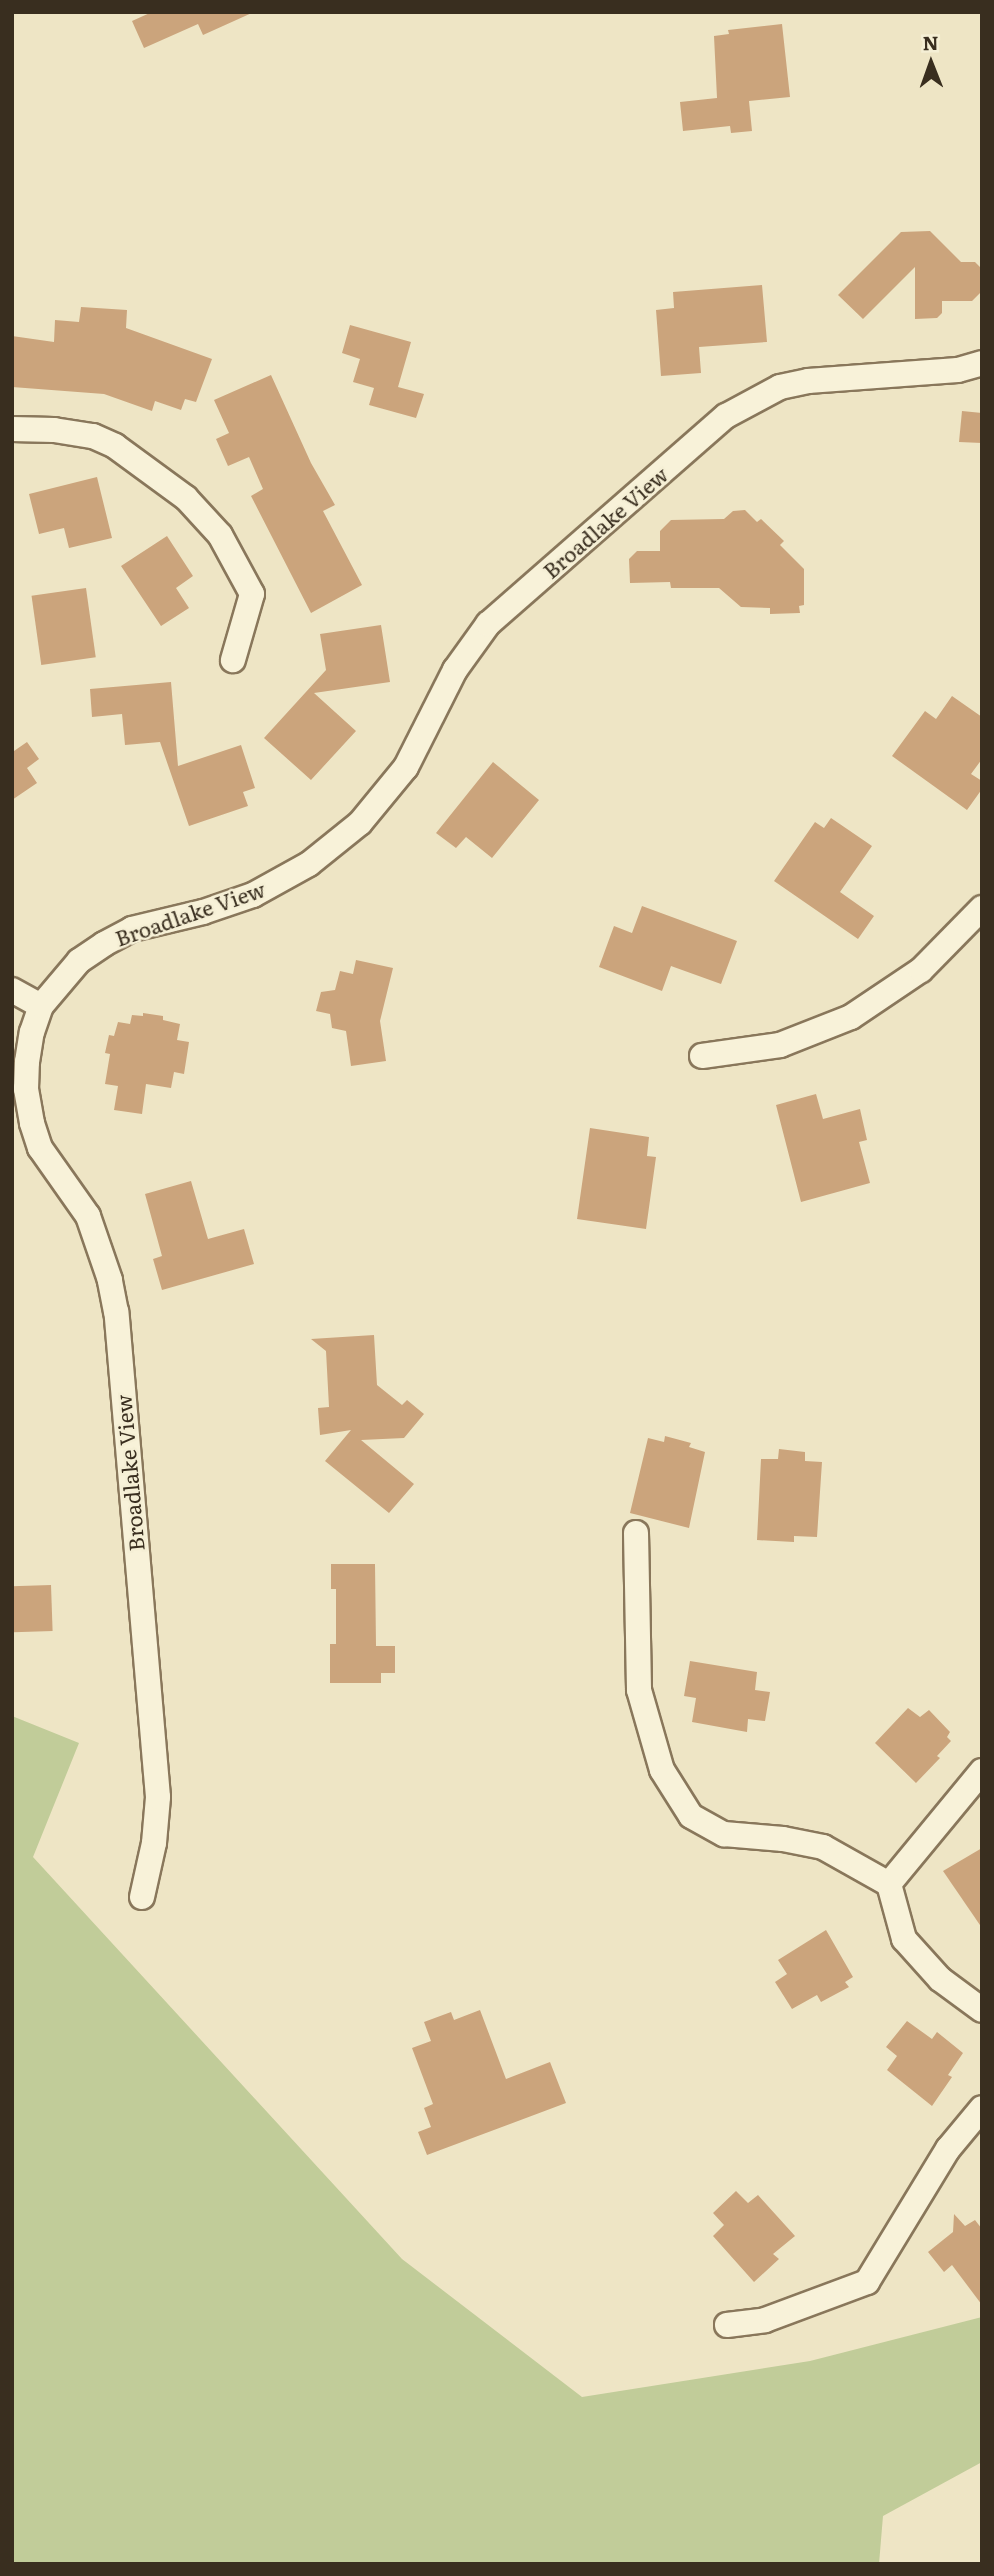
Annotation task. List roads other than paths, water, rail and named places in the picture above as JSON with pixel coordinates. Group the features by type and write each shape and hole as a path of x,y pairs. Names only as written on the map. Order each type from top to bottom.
{"street":[{"name":"Broadlake View","path":"142,1896 154,1843 158,1797 116,1312 107,1268 88,1216 40,1148 32,1123 26,1089 27,1062 32,1032 41,1006 79,961 104,944 132,929 229,905 260,891 309,864 360,823 406,767 455,670 488,624 726,416 780,387 799,383 843,376 958,370 982,363"},
{"path":"12,429 54,430 93,436 116,446 186,498 220,535 252,594 233,660"},
{"path":"702,1056 780,1045 850,1017 921,970 982,908"},
{"path":"12,990 41,1006"},
{"path":"636,1533 639,1690 662,1770 691,1816 724,1834 783,1839 824,1847 889,1884 904,1939 940,1979 982,2010"},
{"path":"889,1884 982,1771"},
{"path":"727,2325 765,2320 867,2282 948,2149 982,2109"}]}
